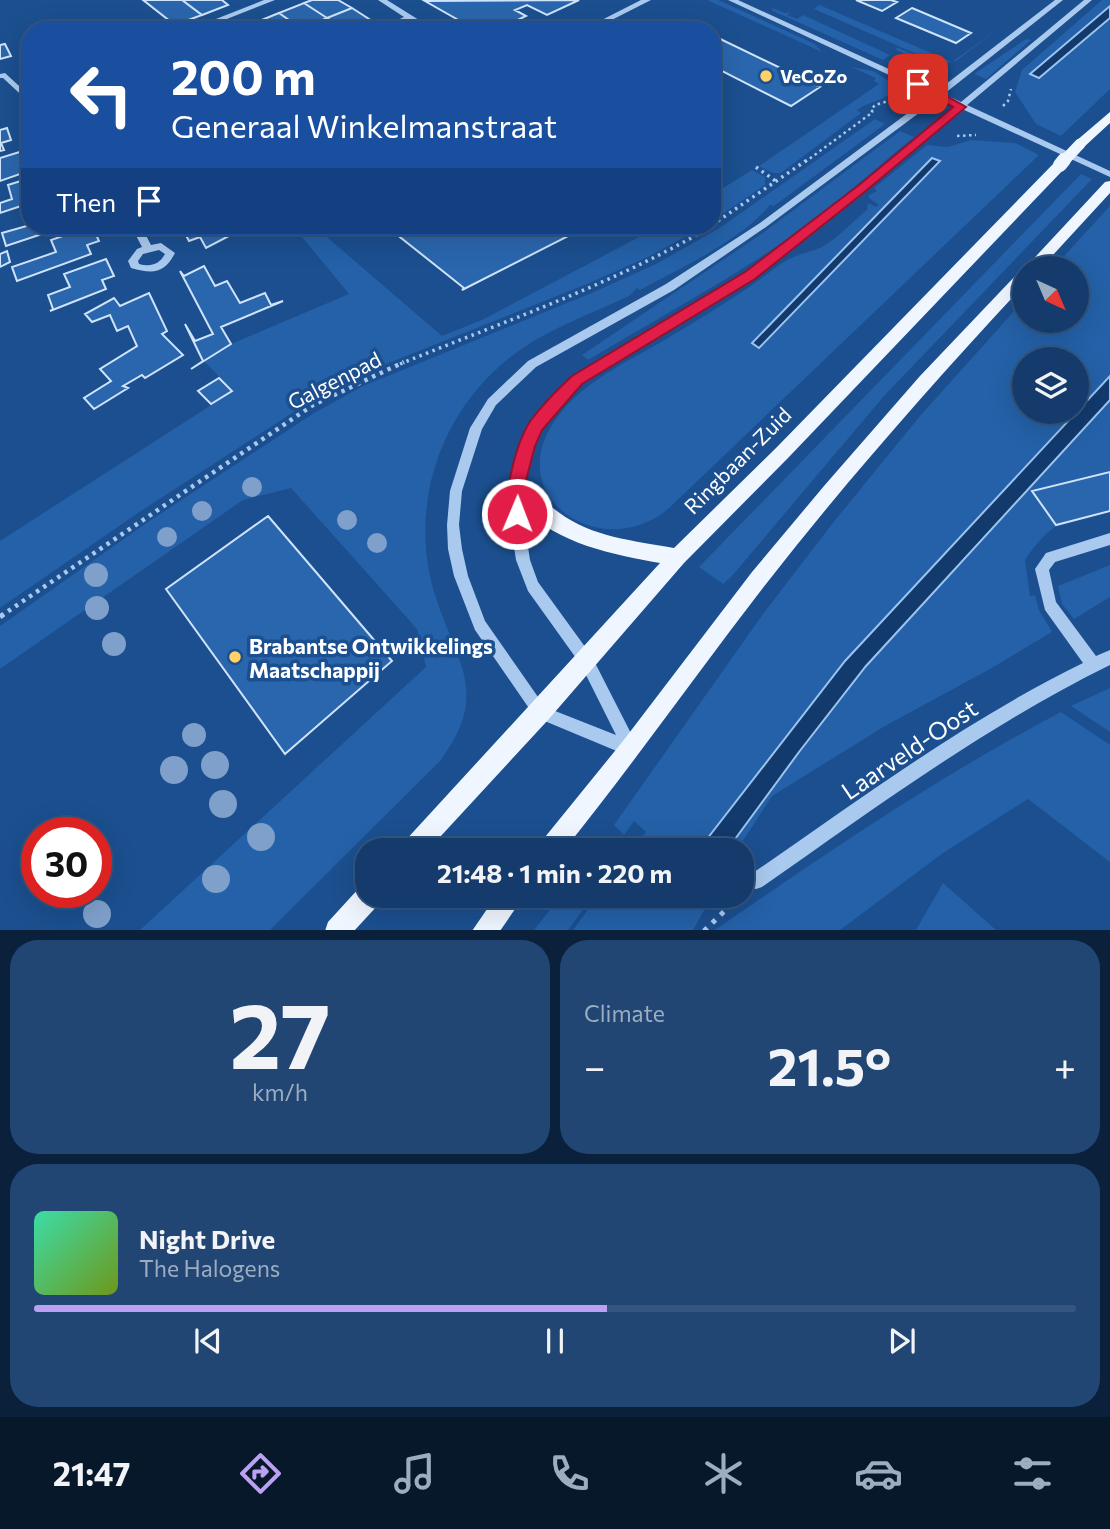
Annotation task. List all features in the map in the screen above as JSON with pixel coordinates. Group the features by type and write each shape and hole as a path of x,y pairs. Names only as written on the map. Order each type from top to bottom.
{"main road":[{"name":"Ringbaan-Zuid","path":"423,838 540,712 677,557 1110,116"},
{"path":"1043,256 1109,182"},
{"path":"559,838 631,750 759,578 830,491 926,380 1012,289"},
{"path":"517,484 547,518 573,535 604,544 677,557"},
{"path":"337,930 358,908"},
{"path":"484,930 502,908"}],"street":[{"path":"216,21 271,0"},
{"path":"382,0 416,21"},
{"path":"604,21 647,0"},
{"path":"732,0 939,94 1109,182"},
{"path":"631,750 540,712 480,625 469,600 454,549 453,525 459,480 476,428 492,402 532,364 670,287 762,225 939,94 1059,0"},
{"path":"631,750 586,660 533,586 523,560 517,484 527,446 536,426 577,380 750,276 863,188 1088,0"},
{"path":"401,21 410,17"},
{"path":"3,75 21,92"},
{"path":"141,235 147,247"},
{"path":"1093,665 1050,606 1042,569 1051,557 1110,539"},
{"name":"Laarveld-Oost","path":"755,881 999,716 1054,682 1110,657"}],"path":[{"name":"Galgenpad","path":"721,220 873,112"},
{"path":"756,167 777,182"},
{"name":"Galgenpad","path":"0,617 313,405 372,376 615,277 695,235"},
{"path":"704,930 727,908"}],"shaded area":[{"path":"707,0 718,0 815,44 822,52"},
{"path":"808,0 952,62 931,66 922,71 909,71 887,62 904,54 895,49 898,48 937,63 814,9 819,5"},
{"path":"1102,0 1110,0 1110,6 1030,75 1039,79 1110,18 1110,89 1061,136 1036,124 1015,92 1022,70"},
{"path":"1110,6 1110,18 1039,78 1030,74"},
{"path":"772,8 785,13 791,12 787,15 797,19 803,15 890,55 883,60 773,11"},
{"path":"999,28 956,61 952,62"},
{"path":"1026,39 1031,40 986,79 974,74"},
{"path":"851,67 873,71 899,87 857,110 861,113 781,173 773,173 759,166 879,84 874,81 876,78"},
{"path":"875,119 885,124 774,206 770,205 758,218 727,241 692,263 640,290 637,288 629,296 546,334 520,350 492,373 469,399 451,428 437,460 429,494 425,528 428,563 436,598 460,661 467,697 464,716 440,761 363,838 355,838 355,846 270,930 140,930 426,667 417,629 291,488 243,500 0,669 0,626 148,522 314,413 363,386 594,292 658,263 707,235 721,235 721,227"},
{"path":"900,131 914,137 789,238 715,286 588,360 582,355 760,235"},
{"path":"971,140 1015,143 1039,155 668,509 641,525 613,529 586,525 564,512 547,493 540,469 544,441 562,411 573,399 599,378 710,312 787,260 828,243 867,210 868,203 876,207 879,205 869,198 869,195 877,191 874,188 927,145 948,147","holes":["933,157 940,161 760,348 752,343"]},
{"path":"932,158 940,161 759,348 752,343"},
{"path":"752,170 765,177 765,185 721,215 721,189"},
{"path":"1081,174 1092,179 1018,256 1012,256 1012,262 884,396 732,576 723,584 699,567"},
{"path":"1110,206 1110,376 1089,399 1089,347 1012,347 1012,424 1065,424 845,661 709,838 642,838 646,832 634,821 624,835 614,825 763,614 920,416 1012,313 1012,333 1089,333 1089,256 1064,256"},
{"path":"300,235 324,235 442,336 484,319 643,235 688,235 650,256 587,284 356,376 306,404 141,511 0,608 0,541 233,391 204,361 231,344 349,294"},
{"path":"1110,376 1110,400 1089,423 1089,399"},
{"path":"1110,400 1110,503 1052,529 1025,560 1030,596 1035,595 1039,610 1052,632 885,726 772,796 745,838 736,838 866,666"},
{"path":"1065,424 1088,424 866,666 736,838 708,838 845,661"},
{"path":"1110,565 1110,597 1074,619 1062,604 1058,586"},
{"path":"1110,688 1110,732 1071,706"},
{"path":"1061,712 1110,745 1110,862 1028,799 943,853 840,930 715,930 747,908 754,908 754,904 842,844 971,762"},
{"path":"943,883 996,930 916,930"},
{"path":"551,908 584,908 568,930 534,930"},
{"path":"589,908 705,908 693,930 573,930"}],"building":[{"path":"143,0 182,0 202,15 186,21 170,21"},
{"path":"182,0 222,0 228,5 202,15"},
{"path":"312,0 338,0 352,8 327,18 304,3"},
{"path":"579,0 547,15 527,5 515,10 526,16 516,21 460,21 425,1"},
{"path":"856,0 891,0 897,2 882,11"},
{"path":"304,3 327,18 320,21 290,21 279,13"},
{"path":"352,8 372,21 332,21 327,18"},
{"path":"912,8 971,33 956,43 896,18"},
{"path":"279,13 290,21 259,21"},
{"path":"721,39 820,87 791,106 721,71"},
{"path":"5,44 11,56 0,59 0,45"},
{"path":"7,128 11,140 1,143 4,150 0,151 0,130"},
{"path":"21,152 21,174 0,181 0,158"},
{"path":"21,181 21,206 0,213 0,203 12,199 8,185"},
{"path":"21,228 21,235 39,235 6,246 2,233"},
{"path":"66,235 96,235 99,241 87,245 91,254 17,281 12,267 56,252 51,240"},
{"path":"186,235 231,235 206,248 200,237 189,241"},
{"path":"397,235 570,235 462,290 464,288"},
{"path":"7,251 10,262 0,267 0,254"},
{"path":"106,259 114,276 102,280 106,289 50,311 53,309 48,295 70,287 64,274"},
{"path":"204,266 215,286 227,281 240,303 265,293 271,305 283,301 221,327 231,344 191,369 203,361 185,324 195,341 213,334 180,271 184,276"},
{"path":"149,293 167,331 162,334 183,355 145,378 142,375 123,386 128,388 94,409 84,398 111,381 100,369 137,346 128,326 117,331 110,315 92,322 85,314 114,298 120,306"},
{"path":"219,378 232,391 211,404 198,391"},
{"path":"1110,472 1110,511 1056,525 1032,491"},
{"path":"268,516 392,661 285,754 166,589"}],"place":[{"name":"VeCoZo","path":"766,76"},
{"name":"Brabantse Ontwikkelings Maatschappij","path":"235,657"}],"route":[{"path":"517,514 517,484 527,446 536,426 561,396 577,380 750,276 863,188 960,107 918,84"}]}
